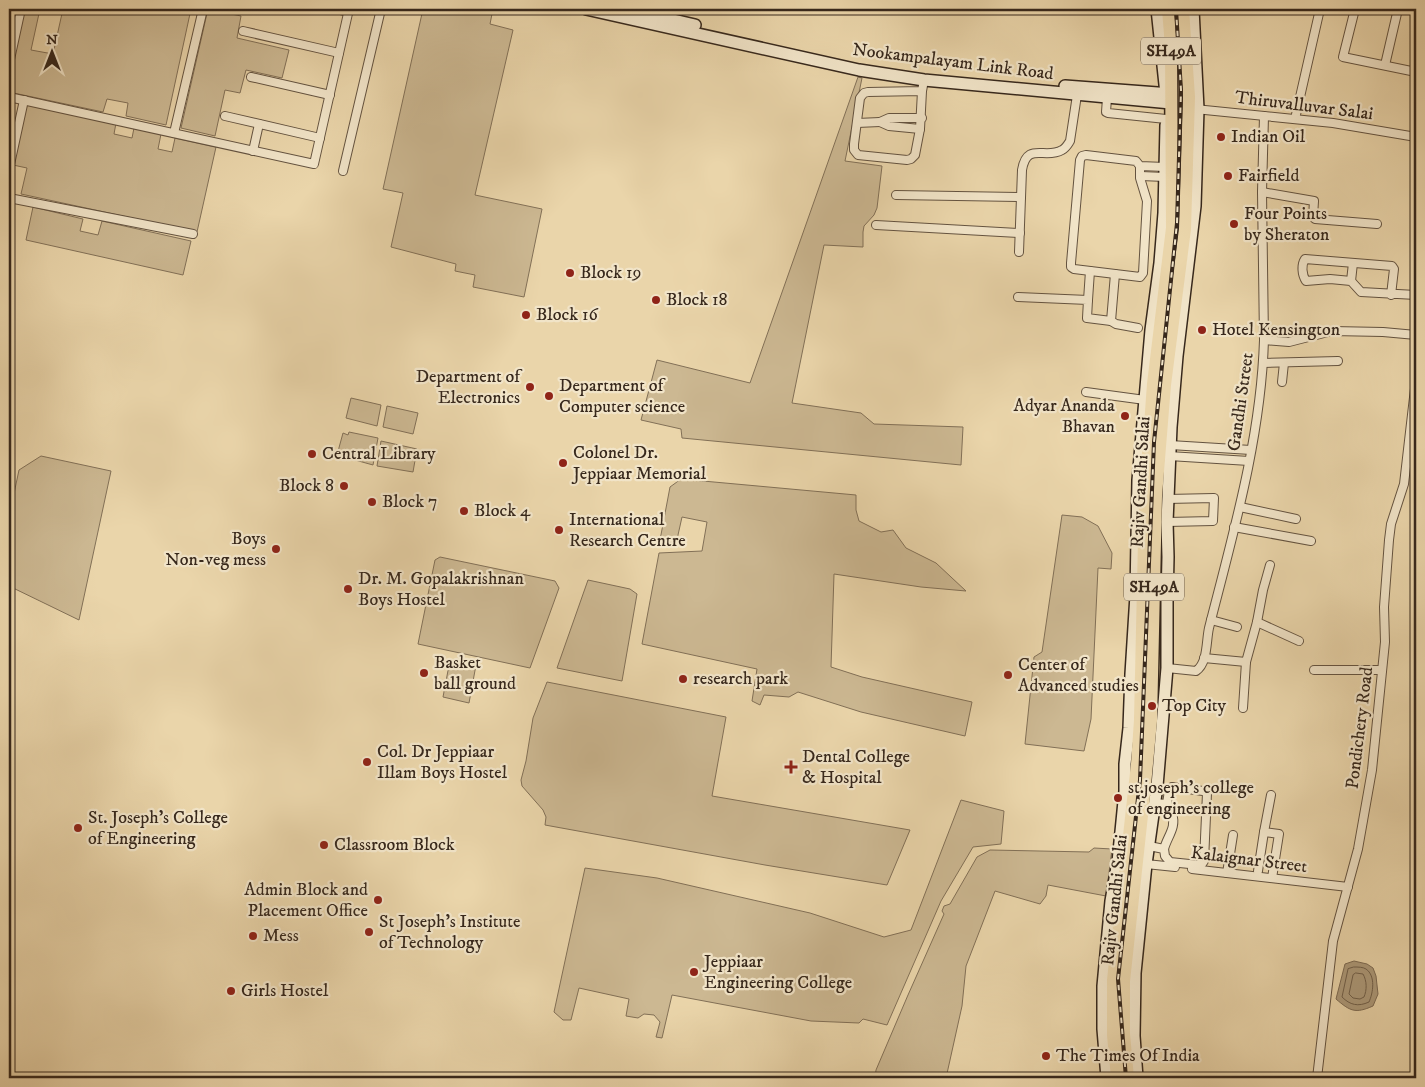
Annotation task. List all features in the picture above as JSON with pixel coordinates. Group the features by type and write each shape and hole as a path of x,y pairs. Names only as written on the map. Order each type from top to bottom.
{"main road":[{"name":"Rajiv Gandhi Salai","path":"1128,1078 1124,1034 1124,981 1140,720 1145,486 1153,384 1172,228 1168,9"},
{"name":"Rajiv Gandhi Salai","path":"1117,1078 1113,1035 1113,980 1151,720 1156,496 1165,385 1185,229 1193,109 1183,9"}],"street":[{"path":"9,64 21,9"},
{"path":"174,133 203,9"},
{"path":"9,97 314,164 349,10 336,9"},
{"path":"343,171 380,9"},
{"name":"Nookampalayam Link Road","path":"586,9 923,85 1107,98 1169,99"},
{"name":"Nookampalayam Link Road","path":"626,9 860,64 1169,99"},
{"path":"1107,1078 1103,1029 1103,986 1111,901 1118,862 1125,791 1125,764 1129,728 1136,595 1138,480 1151,330 1160,263 1164,213 1166,119 1169,99 1157,9"},
{"path":"1138,1078 1134,1036 1135,973 1167,668 1167,522 1170,450 1177,356 1194,211 1193,9"},
{"path":"1295,119 1320,9"},
{"path":"1354,9 1343,57 1416,72"},
{"path":"1385,65 1398,9"},
{"path":"243,32 339,53"},
{"path":"251,77 330,95"},
{"path":"923,85 922,118 915,155 911,159 858,155 854,150 860,98 864,93 923,85"},
{"path":"1019,252 1023,160 1032,153 1062,150 1070,141 1077,95"},
{"path":"1107,98 1106,112 1108,113 1166,119"},
{"path":"9,169 12,142 24,100"},
{"name":"Thiruvalluvar Salai","path":"1193,109 1333,122 1416,137"},
{"path":"225,116 320,138"},
{"name":"Gandhi Street","path":"1204,658 1211,620 1240,507 1256,423 1263,364 1262,192 1264,116"},
{"path":"880,122 888,118 922,118"},
{"path":"857,122 880,122 889,126 920,129"},
{"path":"253,151 259,124"},
{"path":"1082,156 1136,161 1140,166 1140,178 1147,201 1143,273 1140,276 1074,270 1071,267 1080,160 1082,156"},
{"path":"1140,166 1165,172"},
{"path":"1141,176 1165,172"},
{"path":"1316,191 1314,219 1377,224"},
{"path":"1262,192 1314,200"},
{"path":"896,195 1021,197"},
{"path":"9,198 193,234"},
{"path":"876,224 1020,233"},
{"path":"1391,295 1394,269 1392,266 1305,259 1303,262 1303,277 1306,280 1330,279 1351,281 1361,292 1391,295 1416,296"},
{"path":"1351,281 1353,263"},
{"path":"1090,271 1087,318 1111,321 1116,324 1138,328"},
{"path":"1111,321 1115,274"},
{"path":"1018,297 1088,300"},
{"path":"1264,340 1289,342 1332,331 1416,335"},
{"path":"1263,364 1338,361"},
{"path":"1282,382 1284,363"},
{"name":"Pondichery Road","path":"1317,1078 1332,949 1339,915 1358,849 1372,770 1386,642 1384,607 1389,540 1391,524 1404,484 1416,380"},
{"path":"1086,392 1145,400"},
{"path":"1170,450 1251,450"},
{"path":"1170,450 1249,461"},
{"path":"1167,522 1213,521 1214,498 1168,499"},
{"path":"1240,507 1296,519"},
{"path":"1234,528 1311,541"},
{"path":"1243,708 1246,662 1258,622 1263,590 1270,565"},
{"path":"1211,620 1237,627"},
{"path":"1258,622 1299,640"},
{"path":"1167,668 1196,671 1204,658 1246,662"},
{"path":"1314,670 1382,670"},
{"path":"1172,787 1203,790 1208,794 1204,862 1199,866 1170,862 1165,856 1164,849 1167,839 1172,832 1174,817 1172,814 1167,813 1167,804 1169,790 1172,787"},
{"path":"1258,871 1271,795"},
{"path":"1154,802 1167,804"},
{"path":"1264,832 1278,834 1272,878"},
{"path":"1227,873 1233,836"},
{"path":"1149,846 1164,849"},
{"name":"Kalaignar Street","path":"1146,864 1348,888"}],"shaded area":[{"path":"23,9 40,9 31,50 53,54 63,9 191,9 166,125 126,116 128,103 107,99 103,112 9,92 9,77"},
{"path":"208,9 241,16 237,38 289,50 282,78 246,70 240,93 225,90 215,136 181,128"},
{"path":"423,9 493,9 490,24 513,30 475,195 542,209 524,297 473,287 475,275 455,271 456,264 391,247 403,193 383,189"},
{"path":"858,77 862,78 845,161 882,166 877,208 874,215 864,226 863,247 824,245 792,403 861,413 874,424 963,427 961,465 682,438 681,429 641,420 657,360 750,383"},
{"path":"26,104 116,123 114,134 132,138 134,128 161,134 158,149 172,152 175,138 216,147 197,232 21,194 27,168 13,165"},
{"path":"33,207 83,219 80,231 98,235 102,221 191,241 183,275 26,240"},
{"path":"351,398 381,405 377,426 346,418"},
{"path":"387,406 418,413 413,434 383,427"},
{"path":"349,432 378,438 373,465 337,455 343,433 348,435"},
{"path":"381,441 417,449 413,472 377,466"},
{"path":"41,456 111,471 79,620 9,586 9,517 19,470"},
{"path":"681,479 856,495 856,510 859,521 881,532 893,530 906,548 936,563 966,591 921,587 834,574 831,667 862,677 972,702 965,736 861,712 798,692 789,697 764,695 760,705 752,701 757,669 642,644 659,553 702,551 707,522 682,517 676,544 660,540 670,487"},
{"path":"1062,515 1082,517 1098,526 1112,553 1111,569 1098,568 1091,719 1084,751 1025,744 1034,657 1042,652"},
{"path":"440,557 555,581 559,588 530,668 418,644 435,560"},
{"path":"588,580 630,589 637,594 622,681 557,668"},
{"path":"450,660 476,665 469,703 443,697"},
{"path":"547,682 726,717 712,796 910,830 887,885 545,825 546,817 543,810 522,786 521,780 533,718"},
{"path":"961,800 1004,811 1001,844 973,847 941,901 887,1025 863,1019 859,1023 811,1021 672,995 662,1038 656,1037 660,1022 654,1015 644,1014 638,1018 626,1016 629,999 579,988 571,1020 563,1020 554,1012 585,868 657,878 810,913 884,937 911,930"},
{"path":"1094,848 1112,849 1106,896 1048,885 1046,896 1040,904 995,891 966,966 962,1006 946,1078 875,1078 876,1070 944,914 942,911 944,906 950,904 977,857 990,850 1089,852"}],"water":[{"path":"1354,961 1367,964 1373,968 1376,976 1378,994 1373,1006 1362,1010 1349,1009 1336,999 1345,964"}],"railway":[{"path":"1126,1078 1118,979 1140,780 1154,442 1177,223 1181,90 1176,9"}],"place":[{"name":"Indian Oil","path":"1221,137"},
{"name":"Fairfield","path":"1228,176"},
{"name":"Four Points by Sheraton","path":"1234,224"},
{"name":"Block 19","path":"570,273"},
{"name":"Block 18","path":"656,300"},
{"name":"Block 16","path":"526,315"},
{"name":"Hotel Kensington","path":"1202,330"},
{"name":"Department of Electronics","path":"530,387"},
{"name":"Department of Computer science","path":"549,396"},
{"name":"Adyar Ananda Bhavan","path":"1125,416"},
{"name":"Central Library","path":"312,454"},
{"name":"Colonel Dr. Jeppiaar Memorial","path":"563,463"},
{"name":"Block 8","path":"344,486"},
{"name":"Block 7","path":"372,502"},
{"name":"Block 4","path":"464,511"},
{"name":"International Research Centre","path":"559,530"},
{"name":"Boys Non-veg mess","path":"276,549"},
{"name":"Dr. M. Gopalakrishnan Boys Hostel","path":"348,589"},
{"name":"Basket ball ground","path":"424,673"},
{"name":"Center of Advanced studies","path":"1008,675"},
{"name":"research park","path":"683,679"},
{"name":"Top City","path":"1152,706"},
{"name":"Col. Dr Jeppiaar Illam Boys Hostel","path":"367,762"},
{"name":"Dental College & Hospital","path":"791,767"},
{"name":"st.joseph's college of engineering","path":"1118,798"},
{"name":"St. Joseph's College of Engineering","path":"78,828"},
{"name":"Classroom Block","path":"324,845"},
{"name":"Admin Block and Placement Office","path":"378,900"},
{"name":"St Joseph's Institute of Technology","path":"369,932"},
{"name":"Mess","path":"253,936"},
{"name":"Jeppiaar Engineering College","path":"694,972"},
{"name":"Girls Hostel","path":"231,991"},
{"name":"The Times Of India","path":"1046,1056"}]}
